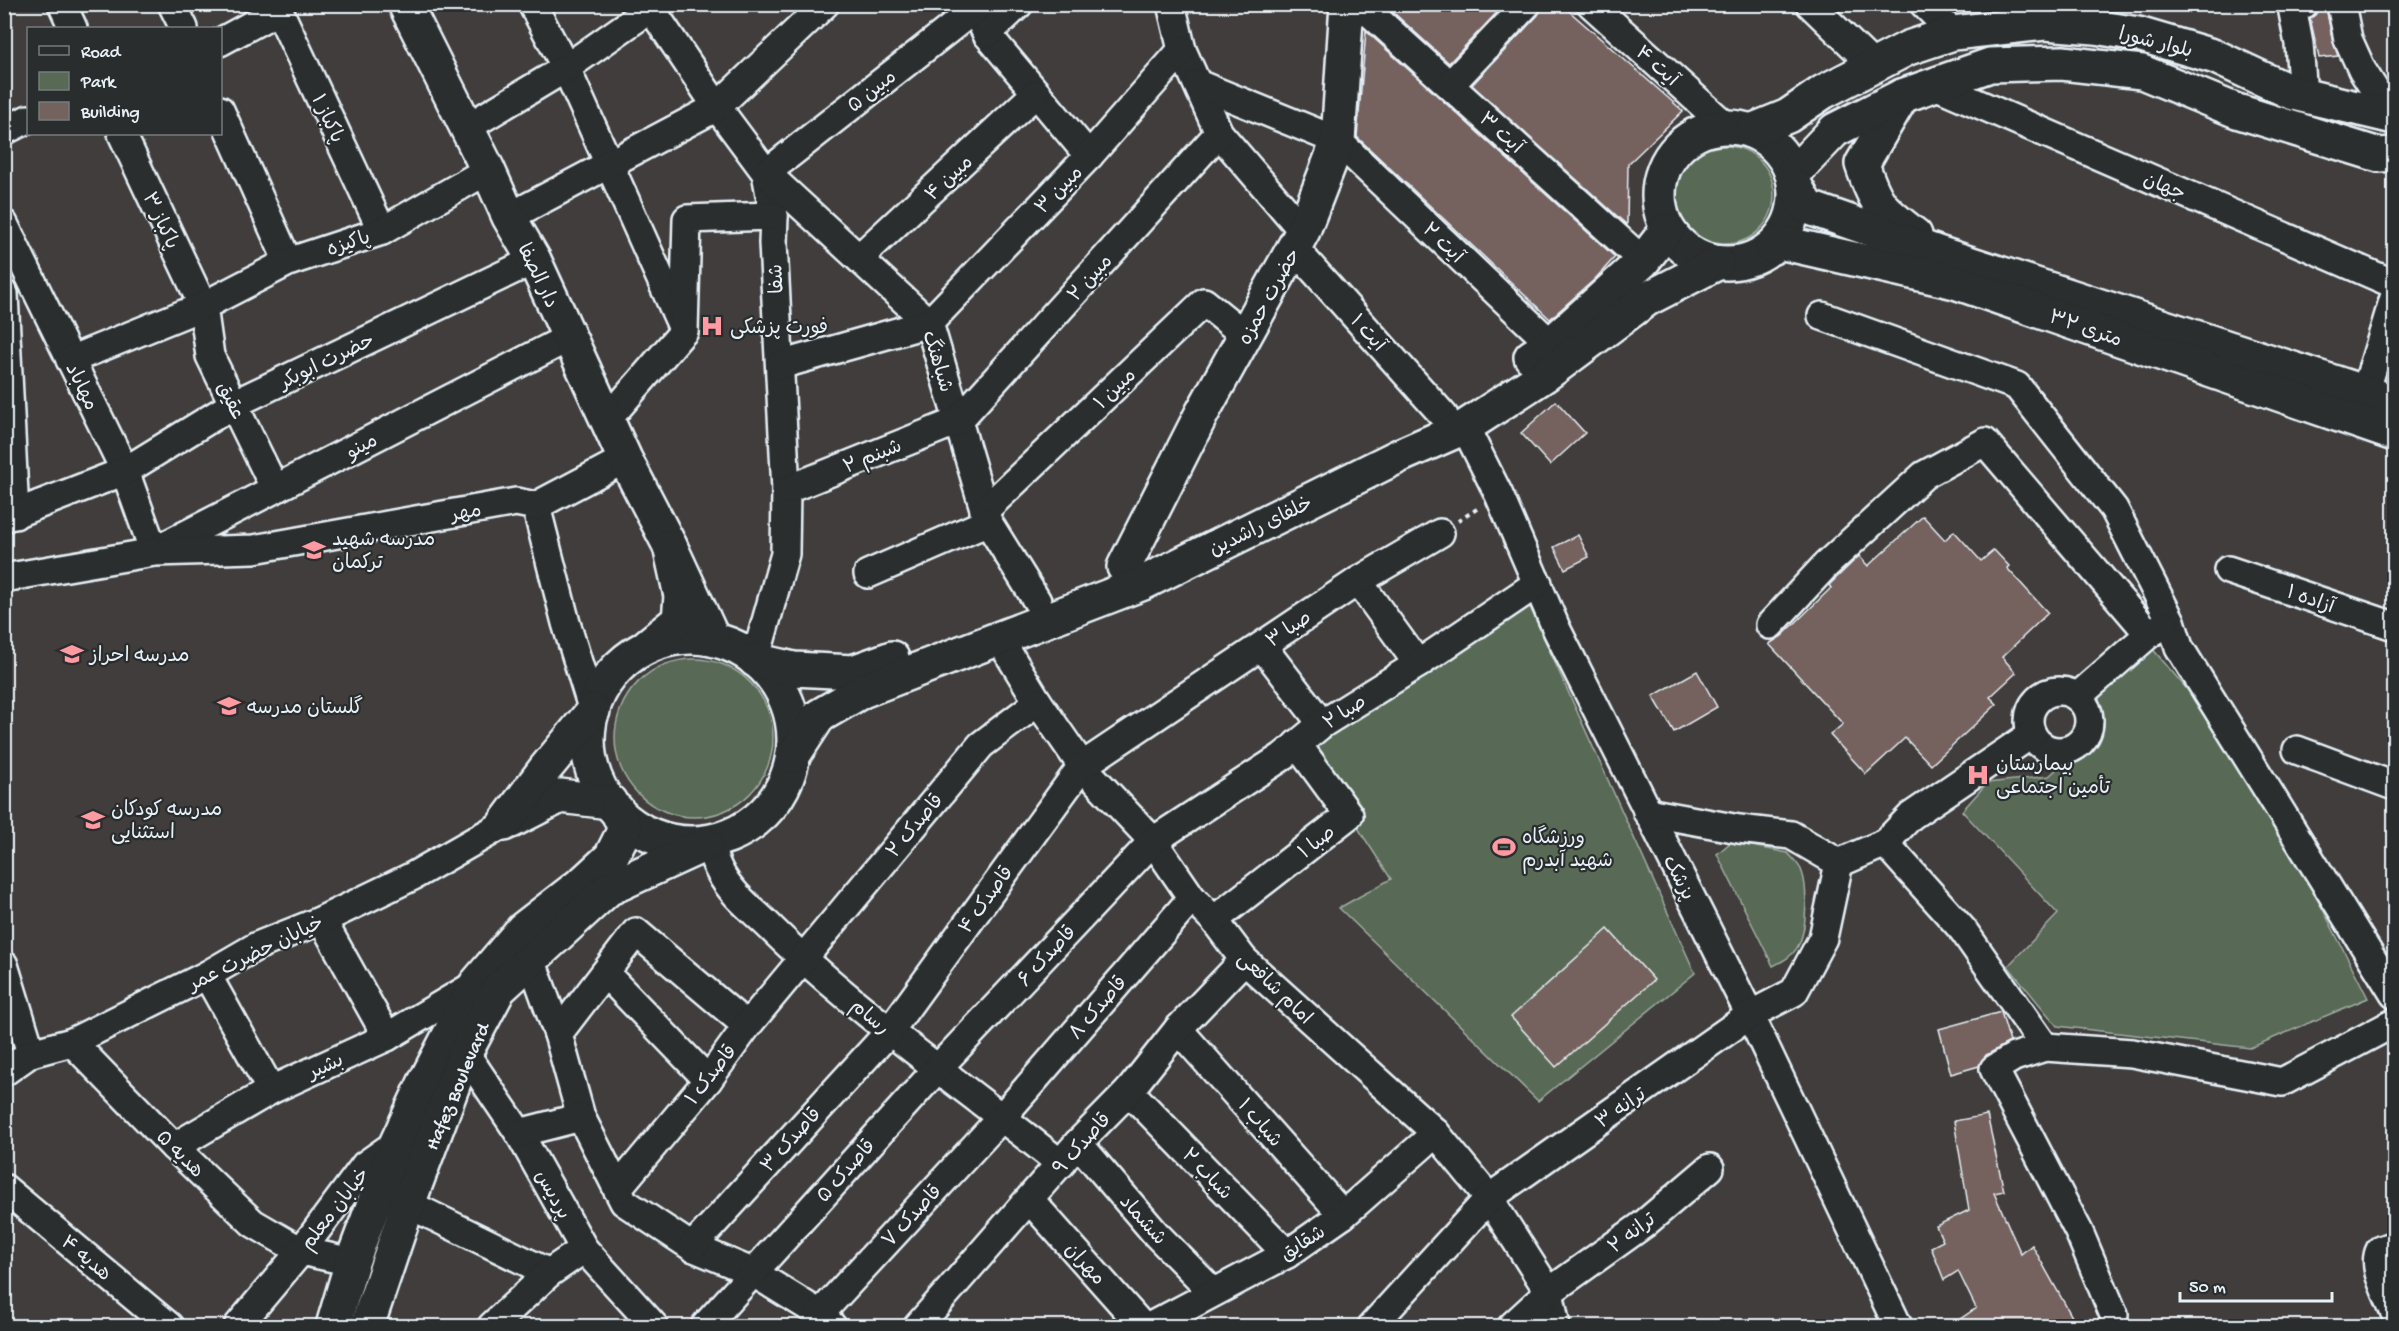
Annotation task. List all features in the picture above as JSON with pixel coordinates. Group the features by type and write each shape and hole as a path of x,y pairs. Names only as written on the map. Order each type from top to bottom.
{"main road":[{"name":"دار الصفا","path":"405,4 509,217 534,260 568,339 670,546"},
{"name":"حضرت حمزه","path":"1124,567 1202,413 1299,239 1338,141 1347,4"},
{"name":"بلوار شورا","path":"1739,129 1788,116 1823,92 1908,48 1953,33 2045,23 2095,27 2138,34 2216,57 2293,93 2393,117"},
{"name":"بلوار شورا","path":"1794,180 1835,130 1902,96 1990,65 2062,63 2142,72 2237,111 2379,155 2394,154"},
{"path":"1902,96 1862,165 1871,192 1882,210 1938,252"},
{"path":"1739,129 1769,141 1784,156 1794,180 1795,209 1787,230 1773,248 1747,261 1717,263 1700,258 1684,249 1667,230 1662,217 1659,195 1662,174 1671,155 1686,140 1705,130 1739,129"},
{"name":"۳۲ متری","path":"1794,180 1807,207 1938,252 2200,352 2394,434"},
{"name":"خلفای راشدین","path":"793,756 819,716 862,692 1143,583 1401,455 1454,421 1551,344 1643,261 1667,230"},
{"name":"۳۲ متری","path":"1773,248 1779,242 1955,282 2200,352 2380,397"},
{"name":"خلفای راشدین","path":"755,660 795,669 853,672 958,635 1124,567 1454,421 1545,375 1647,299 1717,263"},
{"path":"670,546 712,639"},
{"path":"644,648 677,638 712,639 735,647 755,660 770,674 783,692 791,713 794,734 789,774 782,790 759,818 728,836 708,843 681,842 640,829 613,806 598,783 591,762 588,739 598,696 610,677 626,661 679,620 681,596 670,546"},
{"path":"504,824 545,769 593,711"},
{"path":"504,824 560,796 613,806"},
{"path":"560,796 578,800 593,808 611,836 611,857"},
{"name":"Hafez Boulevard","path":"333,1326 352,1262 397,1142 424,1083 476,984 523,929 585,881 611,857 625,829 613,806"},
{"name":"Hafez Boulevard","path":"374,1323 408,1204 465,1053 500,989 608,889 708,843"}],"street":[{"path":"62,4 73,27"},
{"path":"172,4 184,27"},
{"path":"532,4 566,68 684,331"},
{"path":"509,217 717,107 825,4"},
{"path":"987,34 1019,4"},
{"name":"آیت ۱","path":"1171,4 1182,50 1219,133 1299,239 1454,421"},
{"name":"آیت ۳","path":"1360,4 1643,261"},
{"path":"1450,85 1527,4"},
{"name":"آیت ۴","path":"1591,4 1739,129"},
{"path":"1810,4 1874,66"},
{"path":"1924,4 1953,33"},
{"path":"2066,4 2095,27"},
{"path":"2303,95 2299,44 2292,7 2304,4"},
{"path":"2341,4 2348,39 2362,70 2393,117"},
{"path":"466,128 566,68 652,6"},
{"name":"شفا","path":"652,6 717,107 766,173 774,216 773,243 786,490 785,554 755,660"},
{"path":"974,6 987,34 1089,156"},
{"name":"مبین ۵","path":"766,173 974,6"},
{"path":"222,41 277,7"},
{"name":"پاکباز ۱","path":"277,7 382,231"},
{"name":"مبین ۳","path":"928,323 1089,156 1182,50"},
{"path":"1198,84 1338,141"},
{"name":"جهان","path":"1935,86 2394,284"},
{"name":"مبین ۴","path":"859,258 1035,94"},
{"path":"222,114 288,262"},
{"path":"4,131 27,120"},
{"name":"مبین ۲","path":"958,421 1219,133"},
{"name":"پاکباز ۳","path":"122,135 203,306"},
{"name":"آیت ۲","path":"1338,141 1551,344"},
{"name":"پاکیزه","path":"70,360 203,306 288,262 382,231 488,170"},
{"name":"شباهنگ","path":"766,173 928,323 986,517 1037,601"},
{"path":"608,419 684,331 687,219 774,216"},
{"name":"مهاباد","path":"4,224 125,471 154,552"},
{"name":"حضرت ابوبکر","path":"10,517 125,471 234,404 534,260"},
{"path":"4,285 24,264"},
{"path":"4,294 10,517"},
{"path":"2380,397 2394,298"},
{"name":"مبین ۱","path":"986,517 1204,302 1246,336"},
{"name":"عقیق","path":"203,306 210,356 275,489"},
{"path":"1822,316 2017,386 2114,509 2160,627"},
{"path":"780,365 928,323"},
{"name":"مینو","path":"154,552 568,339"},
{"name":"شبنم ۲","path":"786,490 958,421"},
{"name":"پزشک","path":"1454,421 1499,495 1557,630 1750,1015 1899,1326"},
{"path":"1770,625 1826,565 1924,475 1985,442 2179,647 2394,994"},
{"path":"593,711 566,623 536,506 626,459"},
{"name":"مهر","path":"154,552 254,549 516,502 536,506"},
{"path":"868,574 986,517"},
{"name":"صبا ۳","path":"1082,766 1358,581 1440,533"},
{"path":"4,579 154,552"},
{"name":"آزاده ۱","path":"2228,570 2394,626"},
{"path":"1358,581 1418,664"},
{"name":"صبا ۲","path":"1153,841 1297,744 1322,724 1418,664 1538,583"},
{"path":"2077,697 2160,627"},
{"name":"امام شافعی","path":"999,638 1038,702 1082,766 1153,841 1192,898 1214,920 1244,960 1436,1133 1489,1198 1549,1292 1556,1326"},
{"path":"1262,645 1322,724"},
{"path":"2058,691 2068,692 2077,697 2089,712 2087,732 2074,747 2065,751 2046,748 2032,734 2030,715 2040,698 2058,691"},
{"name":"قاصدک ۲","path":"802,958 981,745 1038,702"},
{"path":"1647,812 1739,829 1791,835 1839,863 1885,843 1911,816 2032,734"},
{"name":"صبا ۱","path":"1214,920 1349,816 1297,744"},
{"path":"2297,750 2394,786"},
{"name":"قاصدک ۴","path":"889,1032 1082,766"},
{"name":"خیابان حضرت عمر","path":"4,1072 31,1053 72,1042 207,975 257,946 322,920 413,876 504,824"},
{"name":"قاصدک ۶","path":"938,1068 1153,841"},
{"name":"رسام","path":"708,843 720,874 733,890 802,958 889,1032 1061,1164"},
{"path":"1885,843 1962,930 2045,1047"},
{"name":"ترانه ۳","path":"1372,1326 1489,1198 1750,1015 1794,992 1823,938 1839,863"},
{"name":"قاصدک ۸","path":"1002,1117 1192,898"},
{"path":"322,920 387,1037"},
{"path":"558,1034 636,932 747,1026"},
{"name":"قاصدک ۱","path":"617,1189 708,1080 747,1026 802,958"},
{"path":"531,959 558,1034 581,1117 624,1202 692,1247 752,1272 826,1320"},
{"name":"قاصدک ۹","path":"918,1326 1078,1143 1129,1091 1179,1029 1244,960"},
{"path":"4,965 31,1053"},
{"path":"605,973 708,1080"},
{"path":"207,975 271,1090"},
{"name":"بشیر","path":"174,1147 271,1090 387,1037 476,984"},
{"path":"2114,1315 2079,1232 1994,1069 2014,1057 2045,1047 2132,1053 2282,1082 2394,1023"},
{"name":"شباب ۱","path":"1179,1029 1343,1215"},
{"name":"قاصدک ۳","path":"692,1247 889,1032"},
{"name":"هدیه ۵","path":"72,1042 174,1147 253,1223 301,1251 352,1262"},
{"name":"پردیس","path":"465,1053 519,1133 584,1249 654,1326"},
{"name":"قاصدک ۵","path":"705,1326 938,1068"},
{"name":"شباب ۲","path":"1129,1091 1287,1254"},
{"name":"خیابان معلم","path":"238,1326 301,1251 365,1165 445,1106"},
{"path":"519,1133 581,1117"},
{"name":"قاصدک ۷","path":"826,1320 1002,1117"},
{"name":"شقایق","path":"1151,1326 1287,1254 1343,1215 1436,1133"},
{"name":"ششماد","path":"1078,1143 1156,1234 1213,1292"},
{"name":"ترانه ۲","path":"1512,1326 1549,1292 1644,1224 1710,1168"},
{"name":"هدیه ۴","path":"4,1188 169,1326"},
{"name":"مهران","path":"1030,1200 1142,1326"},
{"path":"408,1204 549,1273"},
{"path":"2394,1245 2380,1250 2376,1257 2377,1266 2394,1311"},
{"path":"492,1326 549,1273 584,1249"}],"path":[{"path":"1440,533 1499,495"}],"green space":[{"path":"1725,146 1744,150 1760,160 1770,176 1774,195 1770,214 1760,230 1744,240 1725,244 1706,240 1690,230 1680,214 1676,195 1680,176 1690,160 1706,150"},
{"name":"ورزشگاه شهید آبدرم","path":"1529,605 1695,973 1538,1101 1339,908 1391,879 1307,749 1506,623"},
{"path":"2151,647 2237,748 2368,998 2250,1048 2057,1026 2008,966 2058,914 1962,811 1987,783 2049,776 2100,731 2096,697"},
{"path":"694,659 724,665 750,682 767,708 773,738 767,768 750,794 724,811 694,817 664,811 638,794 621,768 615,738 621,708 638,682 664,665"},
{"path":"1731,842 1788,853 1802,872 1806,909 1801,939 1793,953 1773,966 1717,854"}],"building":[{"path":"1384,4 1505,4 1449,63"},
{"path":"1542,4 1561,4 1683,111 1628,164 1627,225 1472,85 1538,15"},
{"path":"2326,7 2338,56 2319,58 2310,18 2319,8"},
{"path":"1366,31 1615,257 1595,279 1550,319 1357,137"},
{"path":"1556,401 1585,433 1550,465 1521,433"},
{"path":"1923,516 1945,540 1954,531 1981,561 1994,550 2009,566 2007,568 2048,613 2002,657 2016,673 1990,697 1997,704 1931,765 1905,738 1866,774 1830,735 1843,724 1769,644 1782,636 1831,588 1829,585 1859,556 1868,566"},
{"path":"1578,535 1589,557 1565,569 1554,547"},
{"path":"1697,671 1717,707 1674,732 1653,696"},
{"path":"1608,929 1654,980 1556,1067 1511,1017"},
{"path":"2001,1012 2010,1042 1986,1055 1979,1066 1951,1074 1939,1029"},
{"path":"1987,1115 2004,1191 1994,1193 2021,1254 2032,1245 2072,1317 2055,1326 1950,1326 1976,1308 1958,1271 1944,1280 1931,1247 1943,1241 1936,1226 1969,1210 1954,1121"}],"place":[{"name":"فورت پزشکی","path":"712,326"},
{"name":"مدرسه شهید ترکمان","path":"314,550"},
{"name":"مدرسه احراز","path":"72,654"},
{"name":"گلستان مدرسه","path":"229,706"},
{"name":"بیمارستان تأمین اجتماعی","path":"1978,775"},
{"name":"مدرسه کودکان استثنایی","path":"93,820"},
{"name":"ورزشگاه شهید آبدرم","path":"1504,847"}]}
